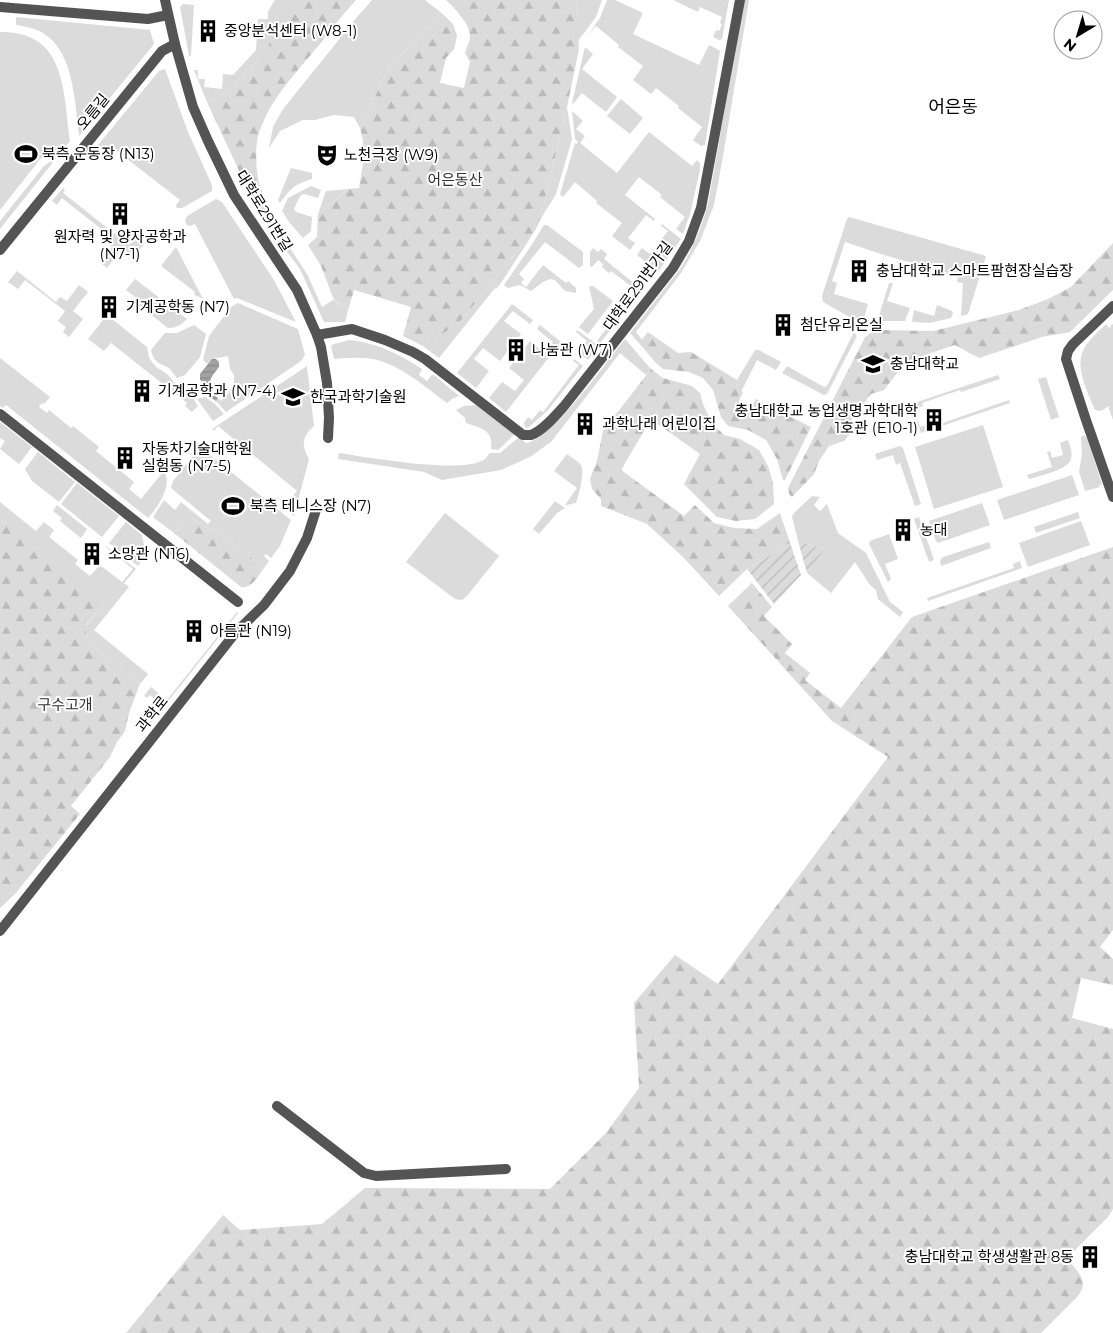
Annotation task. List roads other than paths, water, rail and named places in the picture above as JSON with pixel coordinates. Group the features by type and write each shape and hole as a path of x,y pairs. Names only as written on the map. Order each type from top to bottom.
{"street":[{"name":"대학로291번길","path":"164,0 193,107 231,190 296,290 317,335 327,383 328,438"},
{"name":"대학로291번가길","path":"317,335 352,329 385,340 413,352 425,360 523,435 531,435 539,430 565,405 673,268 688,240 701,208 740,0"},
{"path":"0,7 148,20 168,15"},
{"name":"오름길","path":"0,250 162,51 175,44"},
{"path":"1113,306 1070,348 1066,359 1113,497"},
{"path":"0,414 238,602"},
{"name":"과학로","path":"0,931 236,632 264,605 290,571 307,538 316,510"},
{"path":"277,1106 364,1173 376,1176 506,1169"}],"place":[{"name":"중앙분석센터 (W8-1)","path":"208,31"},
{"name":"북측 운동장 (N13)","path":"26,154"},
{"name":"노천극장 (W9)","path":"327,155"},
{"name":"원자력 및 양자공학과 (N7-1)","path":"120,214"},
{"name":"충남대학교 스마트팜현장실습장","path":"859,271"},
{"name":"기계공학동 (N7)","path":"109,307"},
{"name":"첨단유리온실","path":"783,325"},
{"name":"나눔관 (W7)","path":"516,350"},
{"name":"충남대학교","path":"873,364"},
{"name":"기계공학과 (N7-4)","path":"142,391"},
{"name":"한국과학기술원","path":"293,397"},
{"name":"충남대학교 농업생명과학대학 1호관 (E10-1)","path":"934,420"},
{"name":"과학나래 어린이집","path":"585,424"},
{"name":"자동차기술대학원 실험동 (N7-5)","path":"125,458"},
{"name":"북측 테니스장 (N7)","path":"233,506"},
{"name":"농대","path":"903,530"},
{"name":"소망관 (N16)","path":"92,554"},
{"name":"아름관 (N19)","path":"194,631"},
{"name":"충남대학교 학생생활관 8동","path":"1090,1257"}],"district":[{"name":"어은동","path":"953,107"}],"park label":[{"name":"어은동산","path":"455,180"},
{"name":"구수고개","path":"65,705"}]}
